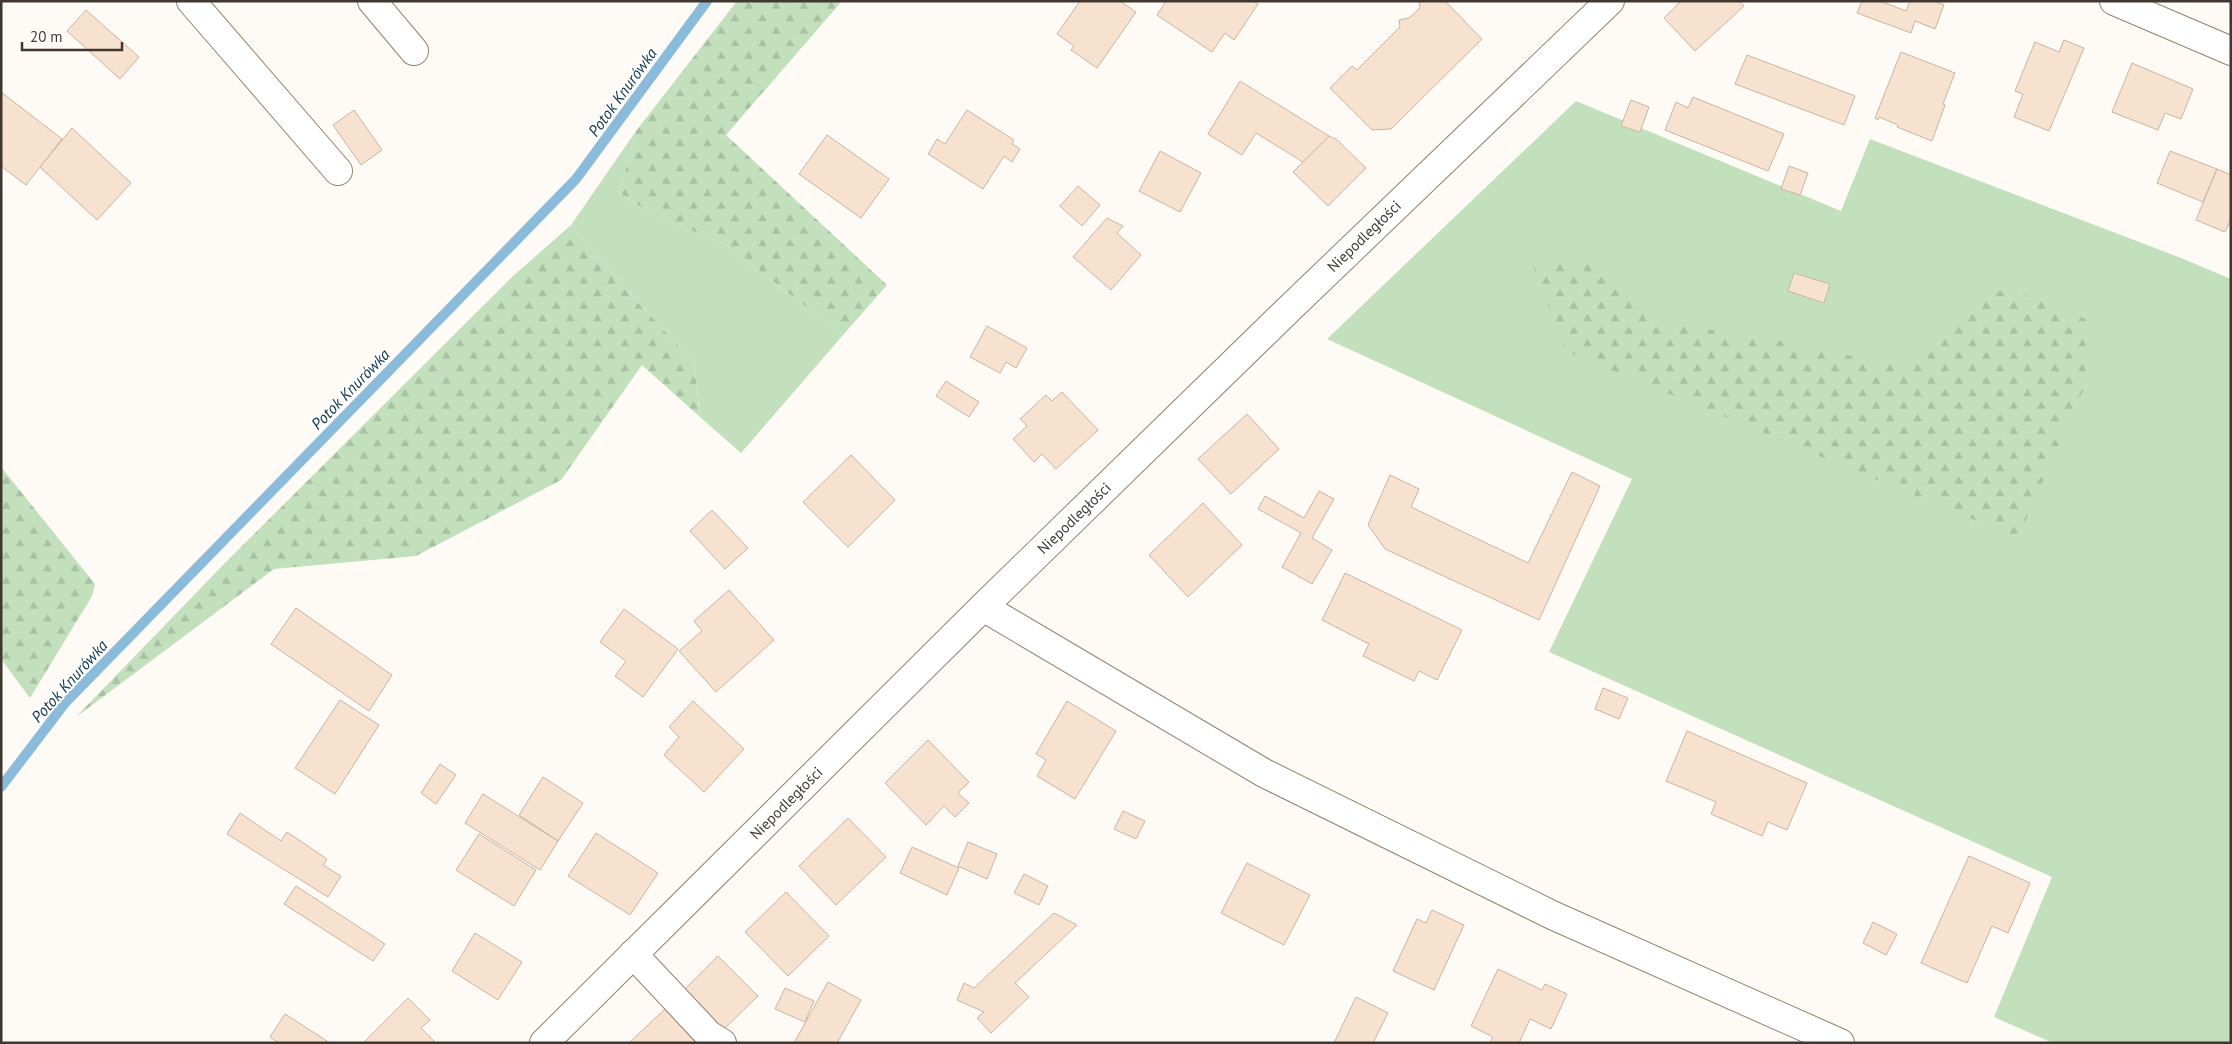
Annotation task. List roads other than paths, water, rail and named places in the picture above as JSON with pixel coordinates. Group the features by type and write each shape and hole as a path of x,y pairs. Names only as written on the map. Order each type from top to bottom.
{"main road":[{"path":"372,1 414,50"},
{"name":"Niepodległości","path":"544,1043 983,607 1288,309 1610,1"},
{"path":"2114,1 2231,50"},
{"path":"197,3 338,171"},
{"path":"983,607 1264,773 1552,915 1840,1043"},
{"path":"633,954 709,1035 722,1043"}],"waterway":[{"name":"Potok Knurówka","path":"1,787 65,703 576,179 707,1"}]}
